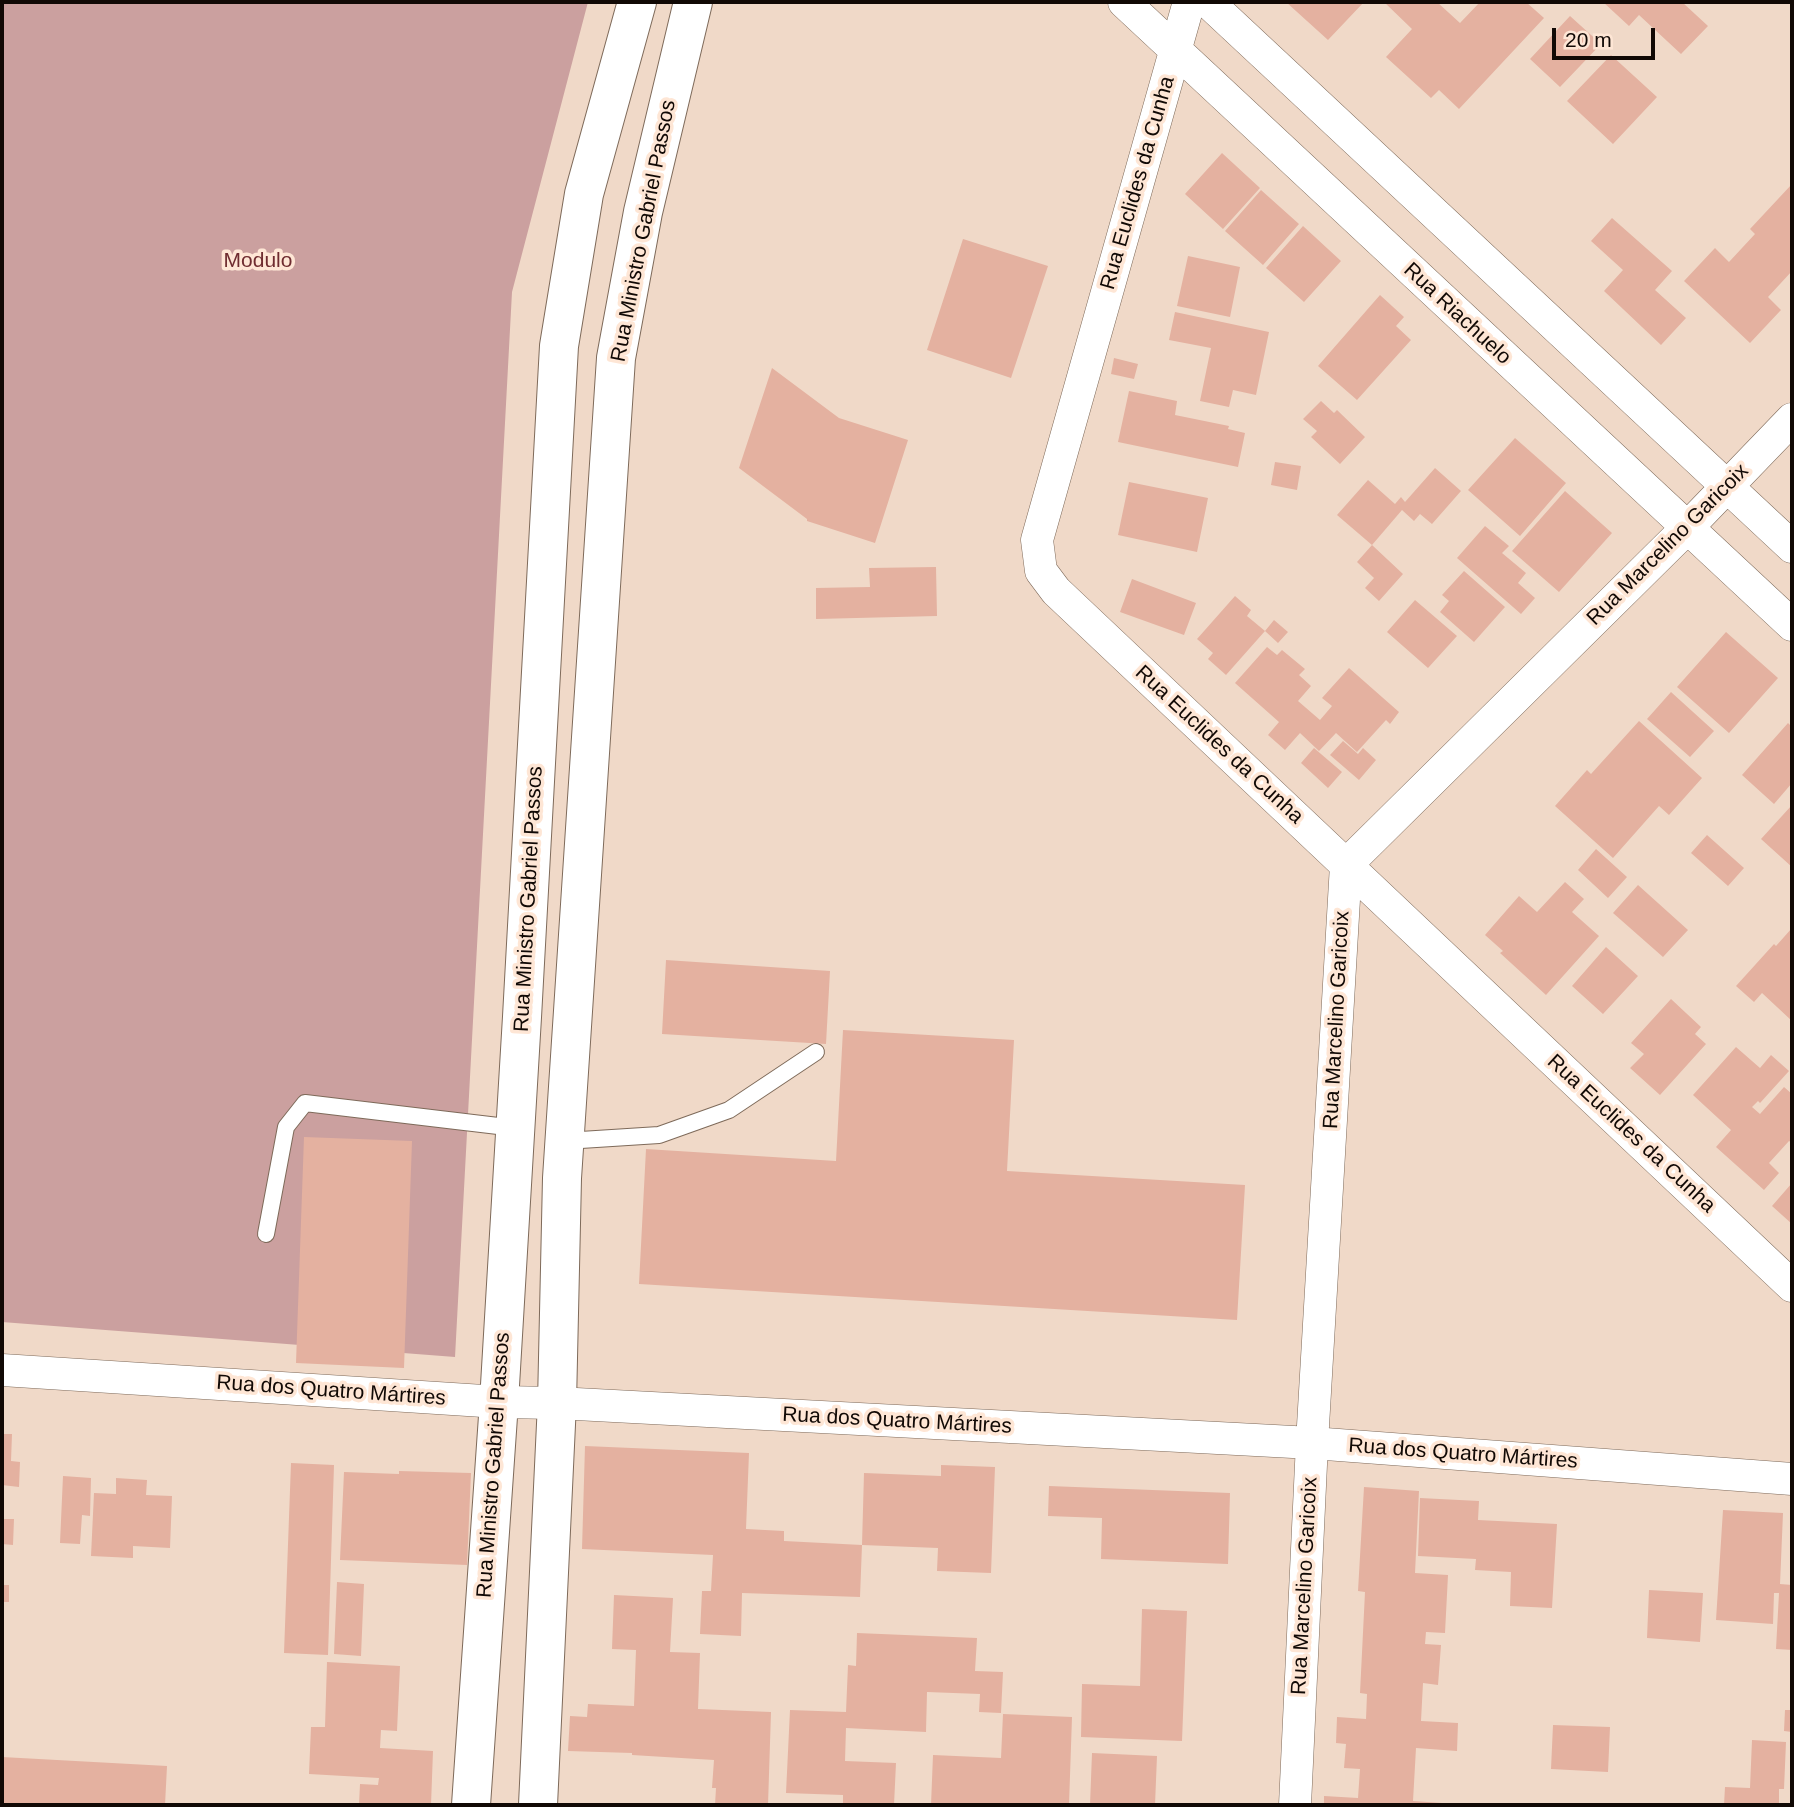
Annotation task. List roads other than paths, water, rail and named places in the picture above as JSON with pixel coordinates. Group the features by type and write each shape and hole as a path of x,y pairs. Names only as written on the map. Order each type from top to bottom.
{"main road":[{"name":"Rua Ministro Gabriel Passos","path":"471,1805 523,1017 559,346 584,194 637,2"},
{"name":"Rua Ministro Gabriel Passos","path":"538,1805 564,1160 616,358 643,212 693,2"},
{"path":"523,1017 573,1021"},
{"path":"513,1176 564,1160"}],"street":[{"name":"Rua Riachuelo","path":"1124,2 1792,625"},
{"name":"Rua Euclides da Cunha","path":"1189,2 1037,540 1041,571 1056,591 1792,1286"},
{"path":"1208,2 1792,547"},
{"name":"Rua Marcelino Garicoix","path":"1295,1805 1312,1443 1346,865 1687,528 1792,419"},
{"name":"Rua dos Quatro Mártires","path":"2,1370 499,1402 1312,1443 1792,1479"}],"lane":[{"path":"564,1160 659,1135 729,1110 816,1052"},
{"path":"267,1234 286,1127 304,1103 515,1128"}],"park label":[{"name":"Modulo","path":"258,261"}]}
